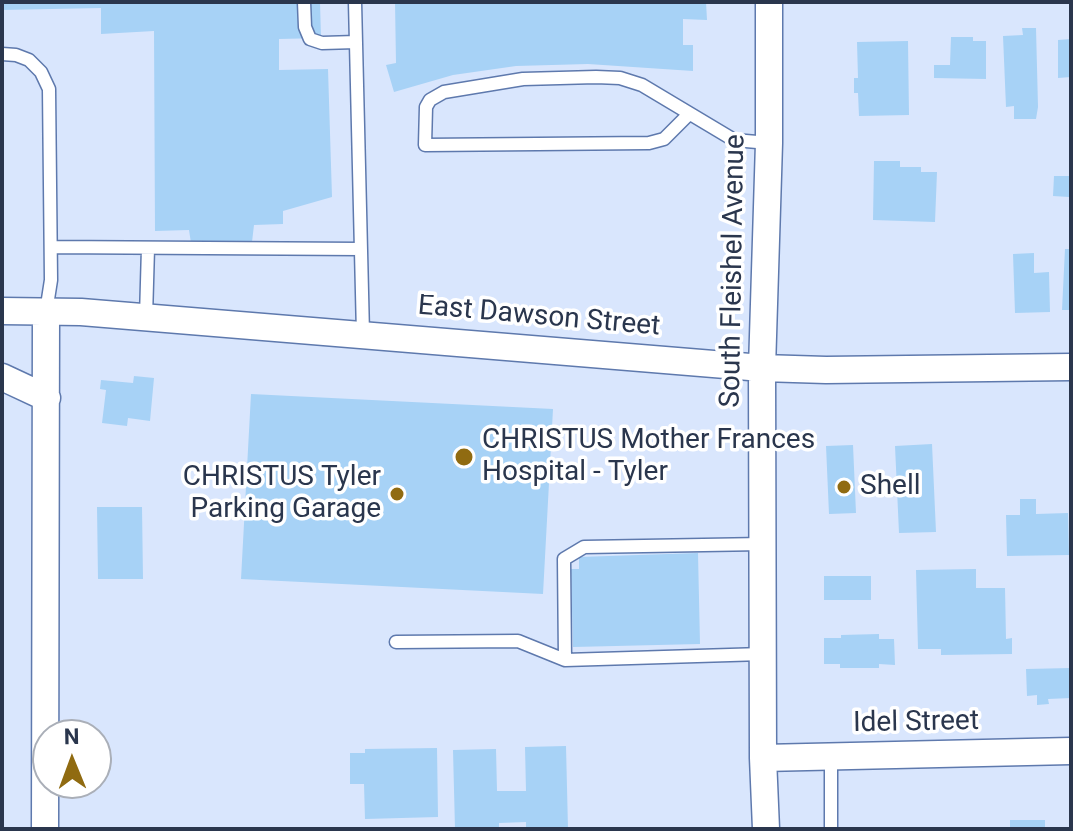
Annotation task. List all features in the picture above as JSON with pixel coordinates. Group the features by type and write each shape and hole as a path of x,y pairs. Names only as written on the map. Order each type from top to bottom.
{"street":[{"name":"South Fleishel Avenue","path":"766,829 762,368 769,143 769,2"},
{"name":"East Dawson Street","path":"2,311 146,317 762,368 1071,367"},
{"path":"45,829 46,312"},
{"path":"2,377 47,398"},
{"name":"Idel Street","path":"763,758 1071,751"}],"lane":[{"path":"304,2 305,27 310,39 322,43 356,42"},
{"path":"355,2 363,334"},
{"path":"2,54 29,60 41,72 49,89 51,280 46,312"},
{"path":"688,115 664,139 649,143 425,145 424,117 430,100 444,92 523,79 620,78 642,85 734,140 769,143"},
{"path":"51,247 361,249"},
{"path":"146,317 148,248"},
{"path":"565,660 564,559 584,547 763,544"},
{"path":"396,642 518,641 565,660 763,654"},
{"path":"831,757 831,829"}],"building":[{"path":"2,2 320,2 321,38 279,39 279,70 328,69 332,197 283,211 283,224 254,225 252,242 191,243 189,230 155,231 154,31 101,34 101,8 2,10"},
{"path":"395,2 706,2 707,20 683,19 683,45 693,45 693,71 588,64 516,66 453,75 394,92 386,65 396,63"},
{"path":"1022,28 1036,28 1036,119 1014,119 1014,106 1006,107 1003,36 1023,35"},
{"path":"951,37 973,37 973,41 986,41 986,79 934,78 934,65 950,65"},
{"path":"1071,39 1071,77 1058,78 1058,40"},
{"path":"908,41 909,115 859,116 858,93 854,93 854,78 858,78 857,42"},
{"path":"874,161 900,161 900,167 921,167 921,172 937,172 935,222 873,220"},
{"path":"1054,176 1070,176 1069,197 1053,196"},
{"path":"1065,249 1071,249 1071,310 1062,310"},
{"path":"1034,253 1034,273 1049,272 1050,312 1015,313 1013,254"},
{"path":"134,376 154,378 150,421 128,418 127,426 102,423 106,390 100,389 101,380 133,383"},
{"name":"CHRISTUS Tyler Parking Garage","path":"251,394 553,409 543,594 241,579"},
{"path":"932,444 936,532 899,533 895,446"},
{"path":"853,445 856,513 829,514 826,446"},
{"path":"1020,499 1036,499 1036,514 1068,513 1069,555 1007,556 1006,515 1020,515"},
{"path":"97,507 142,507 143,579 98,579"},
{"path":"698,553 700,644 573,647 571,569 579,569 579,557"},
{"path":"976,569 976,588 1005,588 1006,639 1012,638 1012,654 941,655 941,649 918,649 916,570"},
{"path":"824,576 871,576 871,600 824,600"},
{"path":"879,634 879,639 894,639 895,665 840,668 840,664 824,664 824,638"},
{"path":"1071,668 1071,698 1048,699 1049,704 1037,705 1037,695 1027,696 1026,669"},
{"path":"566,746 568,829 526,829 526,822 499,823 499,829 455,829 453,750 496,749 497,791 526,791 525,747"},
{"path":"437,748 438,817 365,819 364,784 350,784 350,753 365,753 365,749"},
{"path":"1010,820 1045,820 1045,829 1010,829"}],"place":[{"name":"CHRISTUS Mother Frances Hospital - Tyler","path":"464,457"},
{"name":"Shell","path":"844,487"},
{"name":"CHRISTUS Tyler Parking Garage","path":"397,494"}]}
